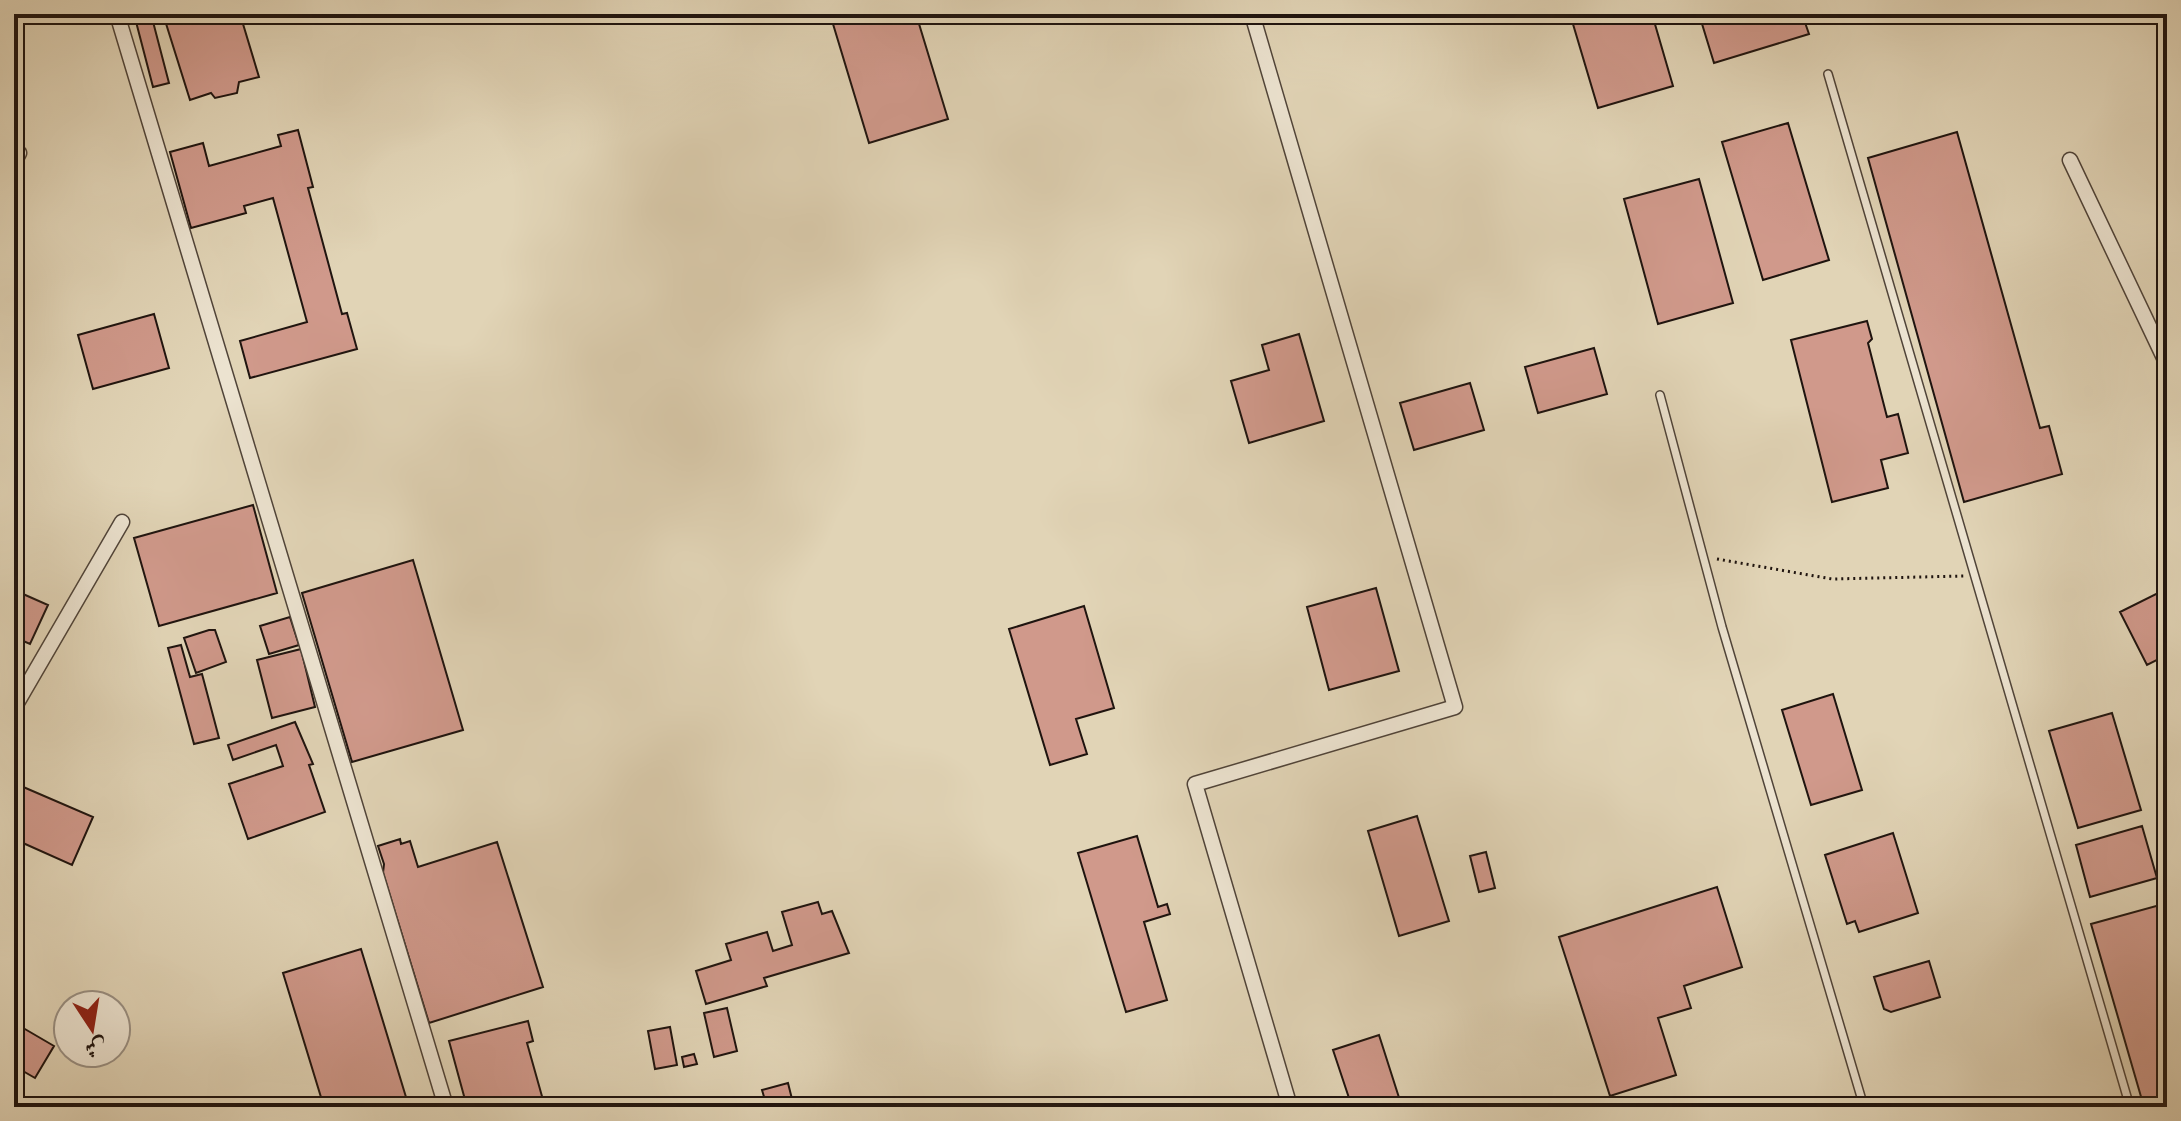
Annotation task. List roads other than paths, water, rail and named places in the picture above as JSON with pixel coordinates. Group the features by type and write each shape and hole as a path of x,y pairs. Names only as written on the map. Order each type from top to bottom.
{"street":[{"path":"117,14 446,1107"},
{"path":"1252,14 1455,707 1195,784 1290,1107"},
{"path":"2070,160 2167,364"},
{"path":"14,708 122,522"}],"lane":[{"path":"1828,74 2130,1107"},
{"path":"1660,395 1703,556 1864,1107"}]}
